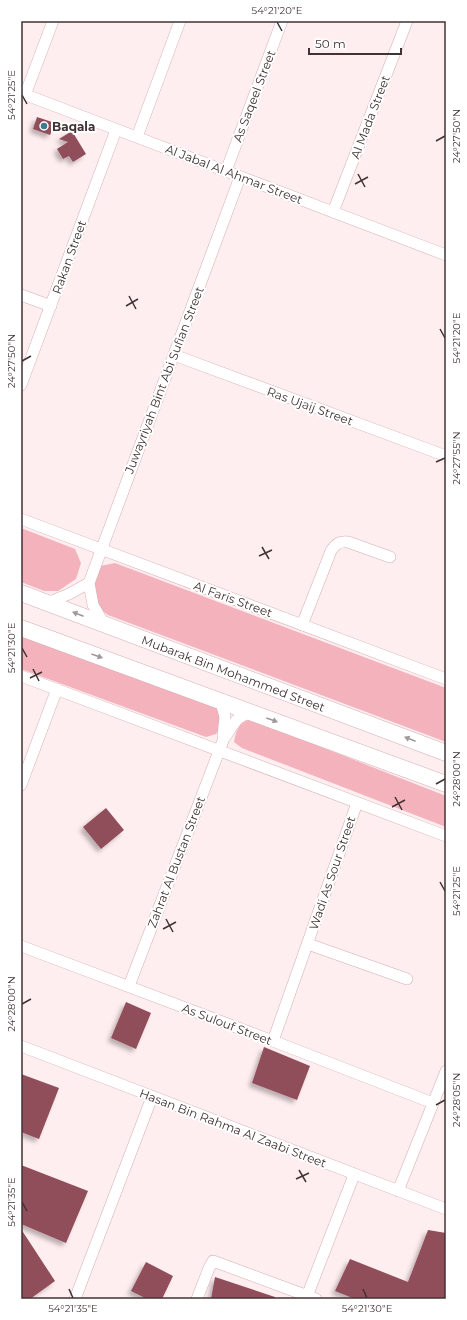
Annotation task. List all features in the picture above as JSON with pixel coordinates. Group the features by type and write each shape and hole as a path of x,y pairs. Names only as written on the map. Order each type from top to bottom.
{"main road":[{"name":"Mubarak Bin Mohammed Street","path":"21,593 446,753"},
{"path":"21,628 446,784"}],"street":[{"path":"23,94 53,21"},
{"path":"137,138 180,21"},
{"name":"As Saqeel Street","path":"226,171 282,21"},
{"name":"Al Mada Street","path":"333,212 408,21"},
{"name":"Al Jabal Al Ahmar Street","path":"23,94 446,255"},
{"name":"Rakan Street","path":"21,385 116,130"},
{"name":"Juwayriyah Bint Abi Sufian Street","path":"88,583 240,177"},
{"path":"21,295 51,306"},
{"name":"Ras Ujaij Street","path":"174,355 446,456"},
{"name":"Al Faris Street","path":"21,519 446,679"},
{"path":"302,624 331,551 336,544 348,542 390,557"},
{"path":"47,603 88,583 93,604 104,624"},
{"path":"21,676 446,836"},
{"path":"21,785 57,689"},
{"name":"Zahrat Al Bustan Street","path":"221,702 225,717 223,733 224,738"},
{"name":"Zahrat Al Bustan Street","path":"129,986 218,751 224,738 236,720 240,716 250,713"},
{"name":"Wadi As Sour Street","path":"273,1041 357,803"},
{"name":"Wadi As Sour Street","path":"308,944 407,979"},
{"name":"As Sulouf Street","path":"21,946 433,1103"},
{"name":"Hasan Bin Rahma Al Zaabi Street","path":"21,1046 446,1209"},
{"path":"398,1191 446,1071"},
{"path":"75,1299 152,1097"},
{"path":"197,1299 213,1261 310,1298 354,1175"}],"shaded area":[{"path":"21,528 75,549 81,563 76,579 58,591 44,591 21,582"},
{"path":"115,563 446,688 446,742 108,615 94,604 94,581 100,566"},
{"path":"21,636 218,707 222,724 216,734 206,737 21,669"},
{"path":"250,719 446,796 446,827 242,748 234,742 236,734 241,725"}],"building":[{"name":"Baqala","path":"37,117 55,123 50,135 33,129"},
{"path":"72,131 86,154 73,162 69,156 63,159 57,149 68,142 59,139"},
{"path":"106,808 124,830 101,849 83,827"},
{"path":"126,1002 151,1013 136,1049 111,1038"},
{"path":"264,1047 310,1066 297,1100 252,1083"},
{"path":"21,1074 59,1088 39,1139 21,1132"},
{"path":"21,1165 88,1191 66,1243 21,1224"},
{"path":"21,1229 55,1281 30,1299 21,1299"},
{"path":"428,1230 446,1233 446,1299 355,1299 335,1291 350,1259 408,1282"},
{"path":"146,1262 173,1276 162,1299 147,1299 131,1291"},
{"path":"215,1277 275,1297 275,1299 211,1299"}],"place":[{"name":"Baqala","path":"44,126"}]}
